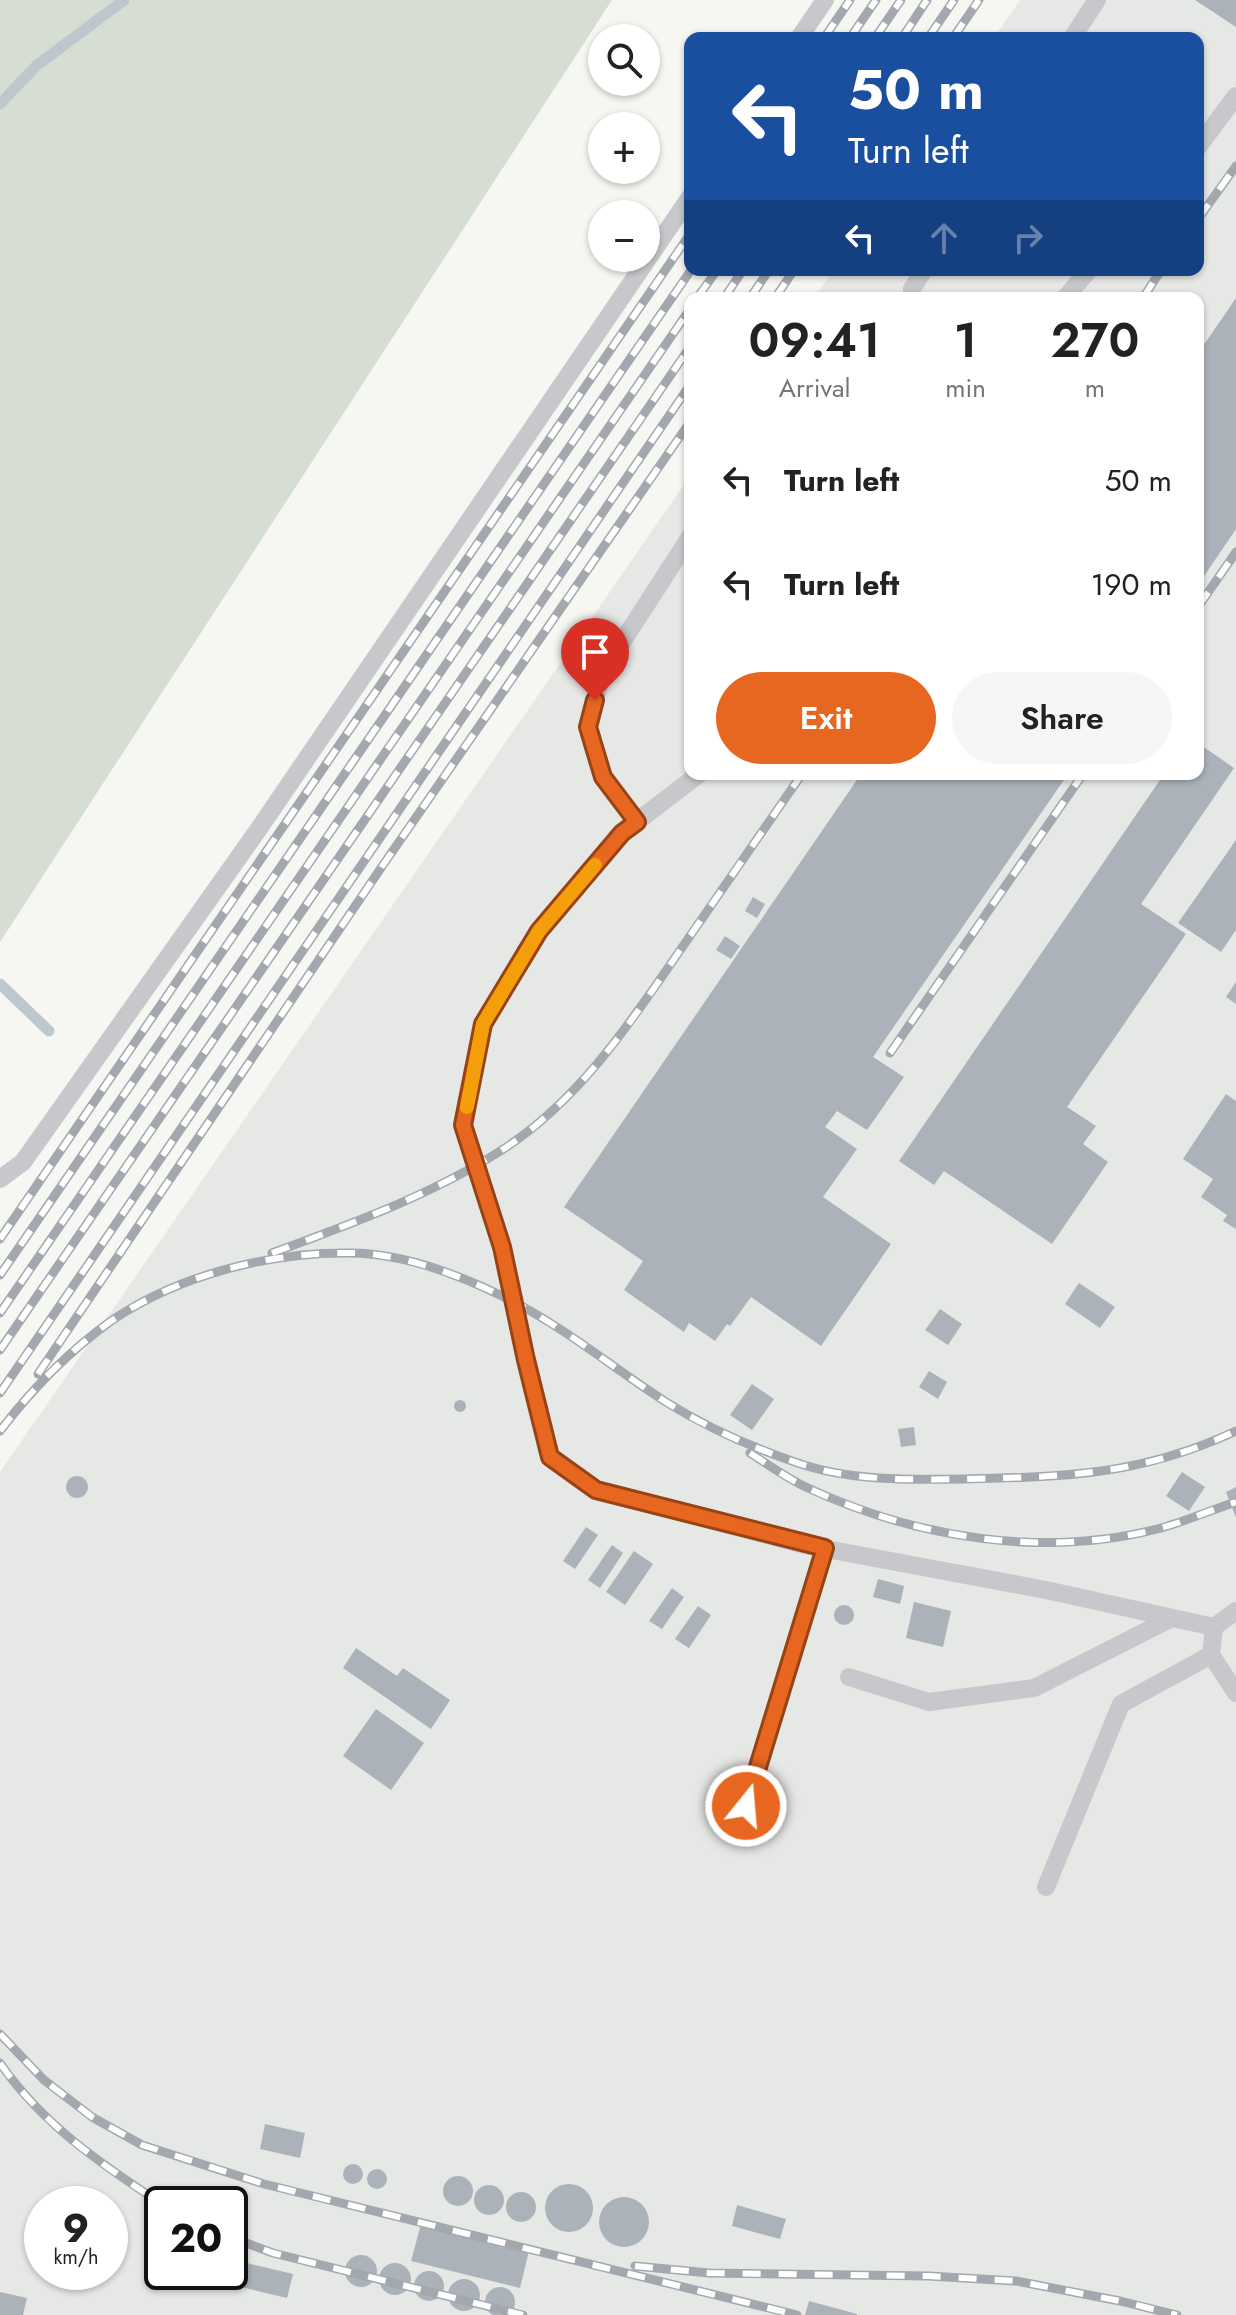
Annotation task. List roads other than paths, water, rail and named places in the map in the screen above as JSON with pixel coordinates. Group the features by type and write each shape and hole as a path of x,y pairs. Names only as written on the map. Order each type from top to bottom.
{"lane":[{"path":"803,32 825,0"},
{"path":"1076,32 1097,0"},
{"path":"1204,139 1236,96"},
{"path":"0,1179 23,1162 258,830 684,206"},
{"path":"1070,292 1084,276"},
{"path":"637,822 603,777 588,727 602,673 684,546"},
{"path":"691,780 622,833 539,931 483,1024 463,1125 502,1247 550,1457 596,1490 825,1548 1046,1590 1214,1627"},
{"path":"746,1806 825,1548"},
{"path":"1236,1611 1214,1627 1211,1655 1236,1693"},
{"path":"849,1677 929,1702 1034,1688 1172,1618"},
{"path":"1046,1887 1121,1704 1211,1655"}],"waterway":[{"path":"0,104 36,66 124,0"},
{"path":"0,984 49,1031"}],"railway":[{"path":"828,32 850,0"},
{"path":"854,32 876,0"},
{"path":"879,32 901,0"},
{"path":"906,32 927,0"},
{"path":"932,32 954,0"},
{"path":"957,32 979,0"},
{"path":"1204,211 1236,166"},
{"path":"0,1239 684,243"},
{"path":"0,1275 687,276"},
{"path":"701,292 713,276"},
{"path":"728,292 739,276"},
{"path":"754,292 765,276"},
{"path":"779,292 790,276"},
{"path":"1147,292 1157,276"},
{"path":"0,1313 684,318"},
{"path":"0,1350 684,356"},
{"path":"0,1393 684,394"},
{"path":"38,1374 383,865 684,431"},
{"path":"1204,598 1236,552"},
{"path":"272,1253 392,1207 449,1180 505,1148 557,1106 581,1083 623,1031 798,780"},
{"path":"890,1053 1079,780"},
{"path":"0,1431 65,1358 111,1321 137,1305 165,1291 226,1269 288,1257 350,1253 410,1261 488,1289 548,1321 697,1420 778,1456 836,1473 922,1479 1070,1475 1168,1457 1236,1431"},
{"path":"750,1453 801,1484 849,1505 892,1520 982,1538 1072,1542 1117,1537 1161,1528 1236,1502"},
{"path":"0,2034 44,2080 92,2117 142,2145 264,2184 797,2315"},
{"path":"0,2063 54,2124 95,2158 144,2192"},
{"path":"248,2244 273,2253 523,2315"},
{"path":"635,2266 709,2273 928,2276 1016,2281 1177,2315"}]}
